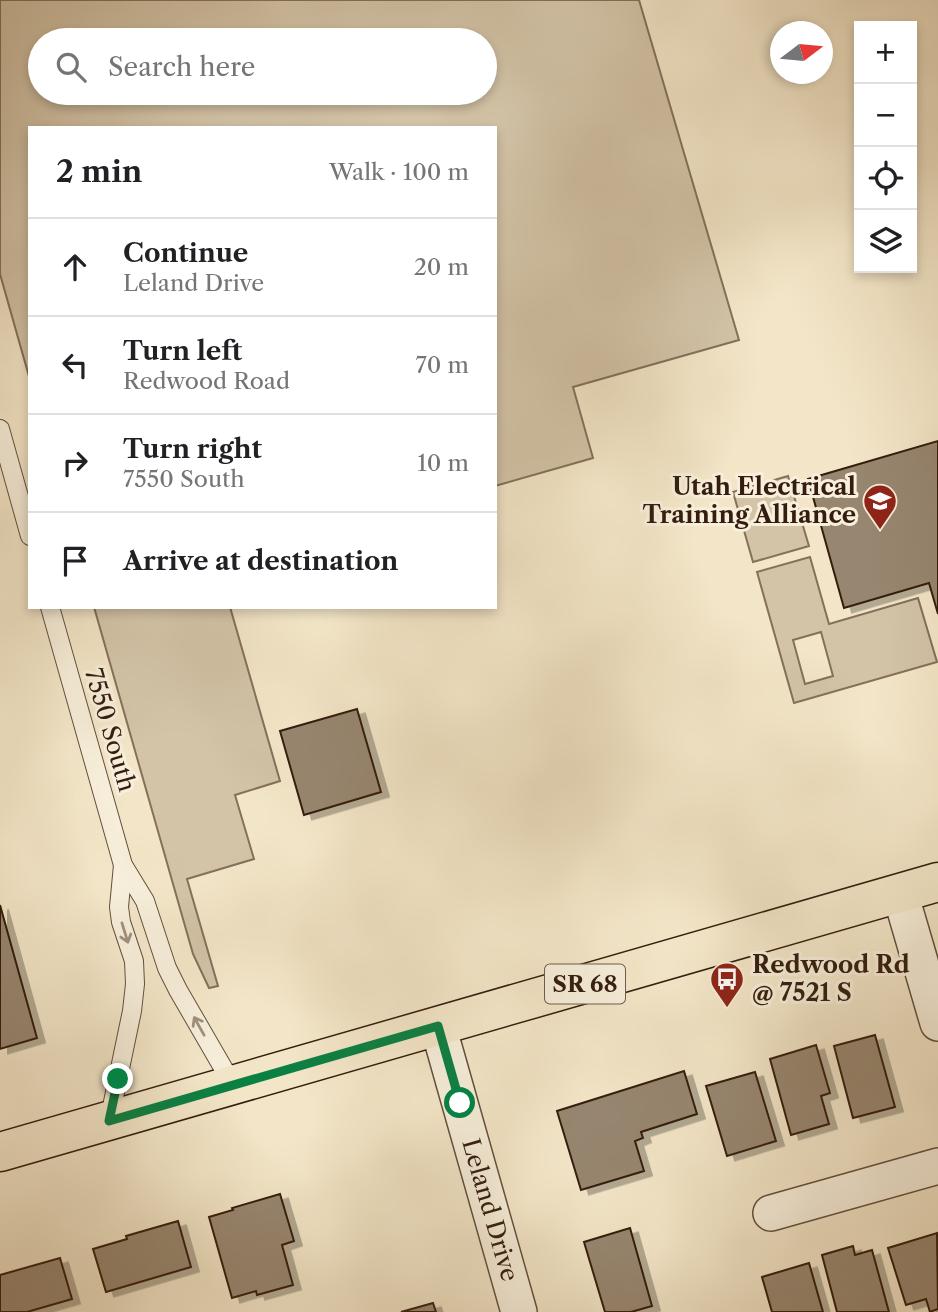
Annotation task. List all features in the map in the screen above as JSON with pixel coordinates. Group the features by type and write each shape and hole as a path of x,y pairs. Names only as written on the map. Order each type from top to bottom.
{"main road":[{"name":"SR 68","path":"0,1152 938,883"}],"street":[{"path":"900,893 938,1023"},
{"name":"Leland Drive","path":"438,1026 519,1312"},
{"path":"771,1213 938,1166"}],"lane":[{"path":"0,429 28,529"},
{"name":"7550 South","path":"51,609 123,865 145,901 167,968 233,1085"},
{"name":"7550 South","path":"109,1121 130,1024 135,984 134,961 119,907 123,865"}],"shaded area":[{"path":"0,0 639,0 739,340 573,387 593,458 497,485 497,126 28,126 28,373 0,274"},
{"path":"788,476 809,546 753,562 733,492"},
{"path":"810,557 829,624 918,598 937,662 794,703 757,572","holes":["821,632 833,676 805,684 793,640"]},
{"path":"95,609 231,609 280,781 235,795 254,859 187,879 218,986 209,988 193,954"}],"building":[{"name":"Utah Electrical Training Alliance","path":"938,441 938,614 929,583 844,608 808,479"},
{"path":"357,709 381,792 304,815 280,731"},
{"path":"0,905 37,1038 0,1049"},
{"path":"875,1035 895,1107 853,1118 834,1046"},
{"path":"816,1045 830,1093 821,1096 829,1124 791,1135 770,1059"},
{"path":"684,1071 697,1114 641,1132 643,1138 635,1141 644,1171 581,1190 557,1111"},
{"path":"755,1072 776,1141 727,1156 706,1086"},
{"path":"280,1194 294,1241 282,1245 293,1285 257,1295 256,1291 232,1298 209,1217"},
{"path":"178,1221 191,1267 106,1292 93,1249"},
{"path":"630,1228 652,1306 631,1312 605,1312 584,1242"},
{"path":"937,1233 938,1309 930,1312 926,1299 906,1305 888,1248"},
{"path":"853,1246 855,1255 872,1250 889,1312 837,1312 822,1255"},
{"path":"60,1258 72,1299 27,1312 0,1312 0,1275"},
{"path":"809,1263 823,1312 772,1312 762,1277"},
{"path":"433,1303 436,1312 401,1312"}],"place":[{"name":"Utah Electrical Training Alliance","path":"880,531"},
{"name":"Redwood Rd @ 7521 S","path":"727,1009"}],"route":[{"path":"118,1079 109,1121 438,1026 460,1103"}]}
